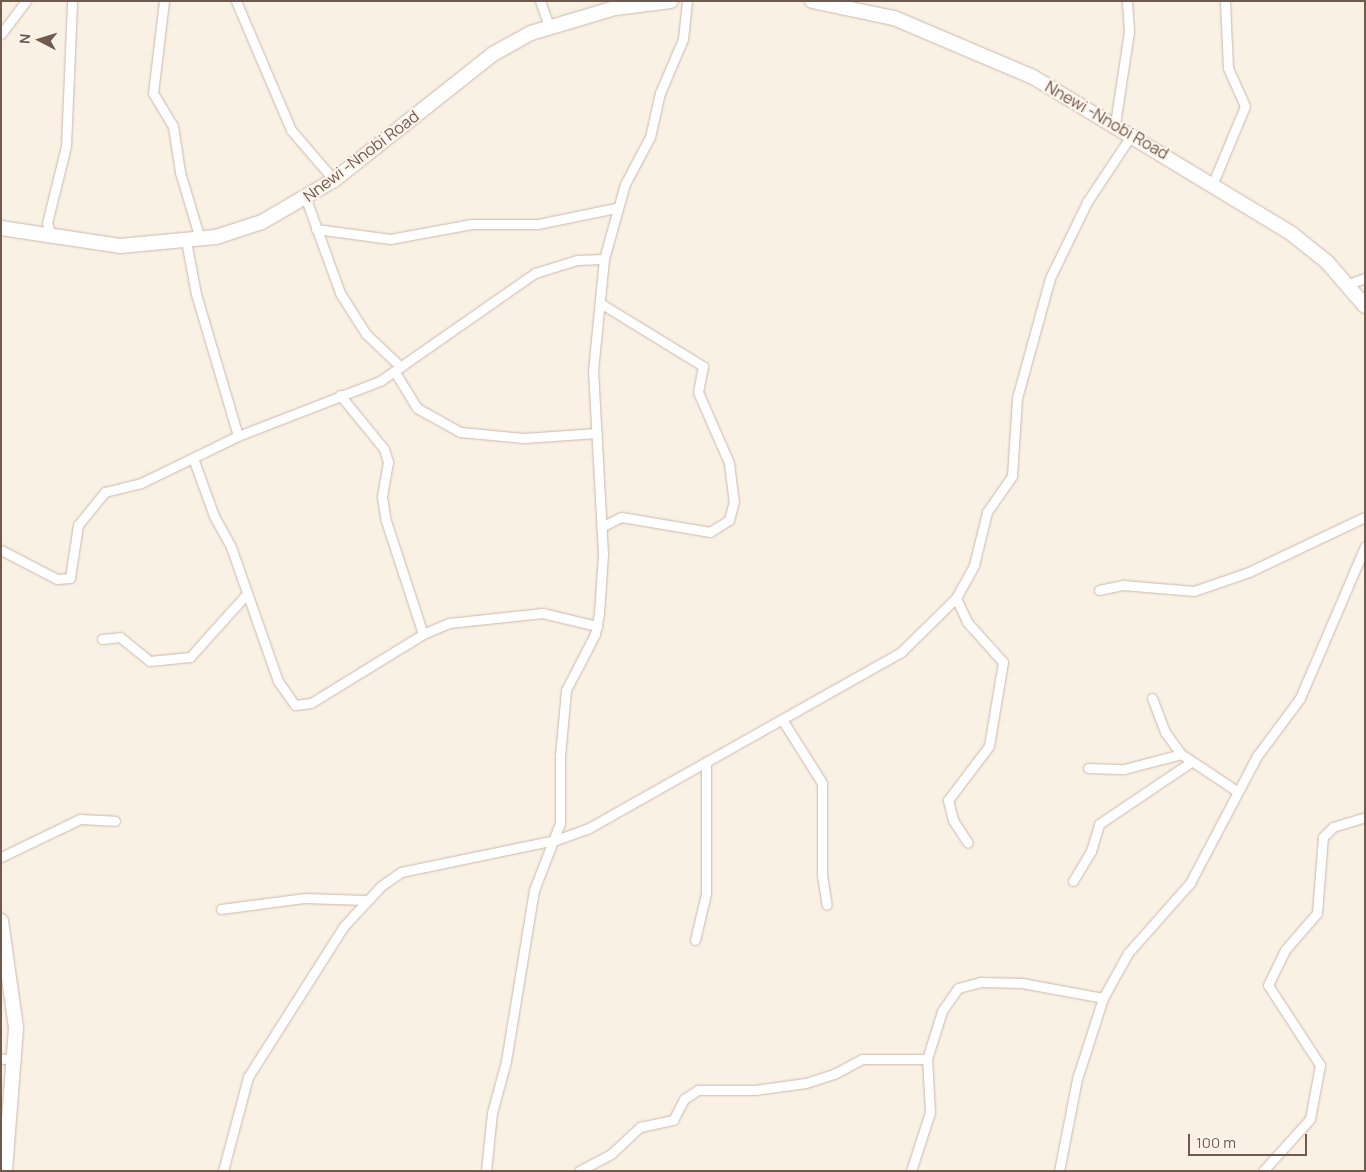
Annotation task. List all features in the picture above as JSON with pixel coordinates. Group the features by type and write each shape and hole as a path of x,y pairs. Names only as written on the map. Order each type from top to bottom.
{"main road":[{"name":"Nnewi -Nnobi Road","path":"1,228 52,238 120,246 193,240 262,222 306,199 334,180 493,54 549,26 615,8 671,1"},
{"name":"Nnewi -Nnobi Road","path":"812,1 894,18 958,43 1033,78 1132,134 1292,234 1349,284 1365,306"},
{"path":"1,921 16,1006 16,1058 5,1171"}],"street":[{"path":"1,34 26,1"},
{"path":"52,238 47,223 66,146 72,1"},
{"path":"164,1 153,93 173,126 193,240 196,294 238,436"},
{"path":"236,1 292,130 334,180"},
{"path":"540,1 549,26"},
{"path":"486,1171 492,1113 506,1061 534,890 556,840 562,812 560,756 566,690 597,626 603,579 593,371 604,258 616,208 650,137 660,93 688,26 687,1"},
{"path":"1115,124 1129,31 1127,1"},
{"path":"1213,183 1246,106 1228,68 1225,1"},
{"path":"224,1171 248,1077 364,900 401,872 556,840 587,829 783,722 901,652 956,598 974,565 987,512 1012,476 1017,398 1050,278 1087,202 1132,134"},
{"path":"306,199 340,293 366,334 398,370 417,408 460,432 524,438 597,433"},
{"path":"316,229 390,239 472,224 538,224 616,208"},
{"path":"1,550 65,581 73,571 73,538 96,500 105,492 141,483 238,436 398,370 535,273 577,260 604,258"},
{"path":"1349,284 1365,278"},
{"path":"600,303 703,366 698,392 729,463 734,501 729,520 710,532 621,517 601,527"},
{"path":"340,395 384,449 388,462 382,497 386,521 423,634"},
{"path":"193,458 214,516 231,547 245,596 278,681 295,705 311,703 348,683 423,634 463,620 524,613 542,613 597,626"},
{"path":"1099,590 1123,585 1194,591 1249,572 1365,517"},
{"path":"1059,1171 1076,1079 1103,998 1128,953 1190,883 1237,791 1271,731 1300,698 1365,546"},
{"path":"102,640 120,637 150,661 190,657 245,596"},
{"path":"956,598 967,622 1003,662 989,746 948,800 953,820 968,843"},
{"path":"1152,698 1165,732 1181,754 1237,791"},
{"path":"783,722 822,783 822,875 827,905"},
{"path":"1088,768 1124,769 1181,754"},
{"path":"1073,881 1091,850 1099,824 1191,762"},
{"path":"695,940 706,894 706,765"},
{"path":"1263,1171 1310,1119 1320,1065 1268,985 1285,950 1317,913 1323,837 1333,827 1365,817"},
{"path":"1,857 80,819 115,821"},
{"path":"221,909 305,898 364,900"},
{"path":"910,1171 930,1112 927,1059 951,995 968,984 1022,983 1103,998"},
{"path":"1,1059 16,1058"},
{"path":"579,1171 611,1154 640,1127 673,1120 684,1099 698,1090 755,1090 806,1083 834,1074 862,1059 927,1059"}]}
